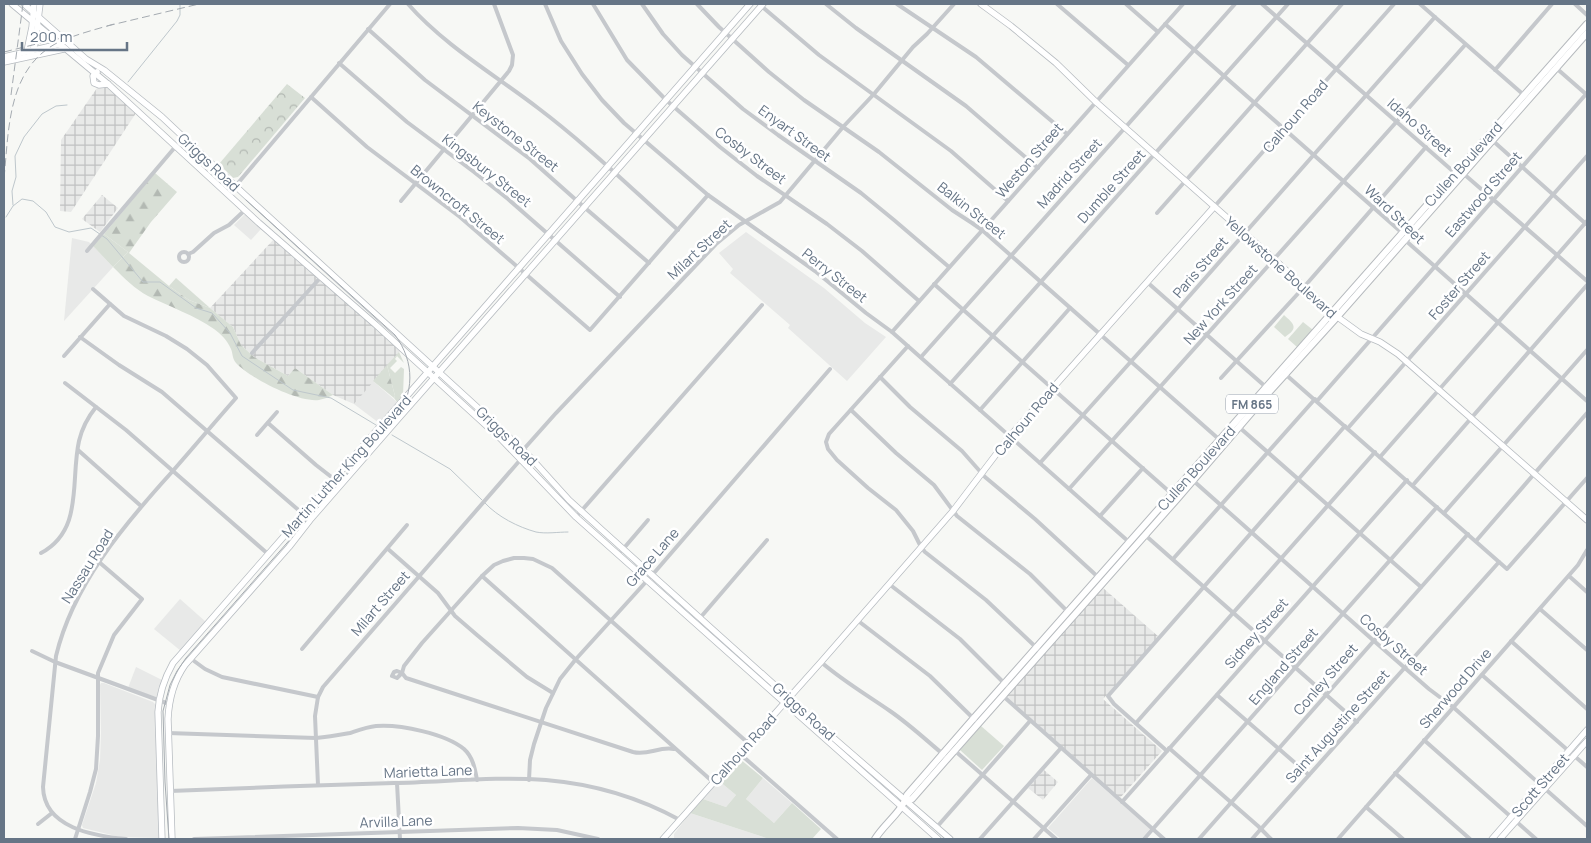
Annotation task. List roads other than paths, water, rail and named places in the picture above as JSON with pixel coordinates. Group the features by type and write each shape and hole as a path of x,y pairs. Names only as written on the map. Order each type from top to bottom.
{"main road":[{"name":"Griggs Road","path":"12,4 108,84 230,197 370,319 521,459 576,517 740,664 827,736 903,804 938,839"},
{"name":"Griggs Road","path":"24,4 86,59 104,70 155,111 434,366 523,450 581,511 745,658 787,701"},
{"path":"24,58 30,50 34,23 34,4"},
{"path":"34,23 38,16 40,4"},
{"name":"Martin Luther King Boulevard","path":"162,839 159,701 165,680 173,663 750,4"},
{"name":"Martin Luther King Boulevard","path":"172,839 168,734 169,704 177,677 190,658 289,547 310,520 761,4"},
{"name":"Yellowstone Boulevard","path":"981,4 1056,63 1096,102 1335,315 1355,330 1388,347 1408,362 1587,520"},
{"name":"Cullen Boulevard","path":"1555,66 1587,24"},
{"name":"Cullen Boulevard","path":"874,839 903,804 912,799 945,756 1459,173 1587,33"},
{"path":"4,62 62,46 67,42"},
{"path":"4,56 62,46"},
{"path":"95,74 97,71 104,70"},
{"name":"Calhoun Road","path":"666,838 713,782 787,701 953,511 1010,436 1214,207"},
{"path":"490,302 496,307"},
{"path":"465,329 472,336"},
{"path":"472,413 477,407"},
{"path":"740,664 745,658"},
{"name":"Scott Street","path":"1500,839 1514,819 1572,753 1587,730"},
{"name":"Scott Street","path":"1572,753 1587,741"},
{"name":"Griggs Road","path":"903,804 950,839"},
{"name":"Scott Street","path":"1492,839 1514,819"}],"street":[{"path":"230,197 236,186 390,4"},
{"path":"408,4 419,16 459,49 539,109 608,167 678,230"},
{"path":"402,201 502,82 512,65 513,55 494,4"},
{"name":"Perry Street","path":"545,4 561,41 582,74 602,100 637,134 708,195 815,271 892,332 1132,544"},
{"name":"Cosby Street","path":"593,4 627,60 672,106 720,147 862,251 919,301"},
{"name":"Enyart Street","path":"642,4 663,34 696,67 743,109 867,199 949,268"},
{"name":"Balkin Street","path":"697,4 769,72 804,100 917,181 952,210 982,230 1222,442"},
{"path":"761,4 819,55 951,151 1008,201"},
{"path":"826,4 856,28 966,106 1038,168"},
{"path":"897,4 990,68 1067,134"},
{"name":"Milart Street","path":"523,450 702,258 729,233 776,205 785,196 843,127 874,94 888,75 954,4"},
{"path":"1057,4 1128,65"},
{"path":"1126,4 1158,32"},
{"name":"Weston Street","path":"892,332 1183,4"},
{"name":"Madrid Street","path":"921,358 1235,4"},
{"name":"Idaho Street","path":"1262,4 1426,147 1493,199 1587,281"},
{"name":"Dumble Street","path":"950,384 1288,4"},
{"path":"1156,213 1342,4"},
{"name":"Calhoun Road","path":"1214,207 1394,4"},
{"path":"1420,4 1527,98"},
{"path":"1495,70 1552,4"},
{"path":"1575,4 1587,14"},
{"name":"Paris Street","path":"1040,463 1435,17"},
{"name":"Ward Street","path":"1165,24 1344,181 1434,267 1587,401"},
{"name":"Keystone Street","path":"368,29 425,80 530,159 649,263"},
{"name":"New York Street","path":"1069,489 1275,260 1396,121 1466,45"},
{"name":"Kingsbury Street","path":"339,63 378,98 487,182 620,297"},
{"path":"1555,66 1587,94"},
{"name":"Eastwood Street","path":"1173,559 1371,339 1587,94"},
{"name":"Browncroft Street","path":"311,98 367,147 460,217 590,330 620,297"},
{"path":"1380,457 1587,223 1490,139"},
{"path":"87,250 176,146"},
{"path":"1221,378 1304,287 1426,147"},
{"name":"Foster Street","path":"1136,723 1114,704 1108,696 1299,478 1408,362 1587,156"},
{"path":"620,297 708,195"},
{"path":"188,254 214,234 229,226 245,210"},
{"path":"252,353 322,277"},
{"path":"1147,282 1268,389"},
{"path":"934,284 1175,496"},
{"path":"1413,485 1587,286"},
{"path":"64,356 110,304 93,289"},
{"name":"Nassau Road","path":"52,813 45,799 43,787 55,662 58,647 70,614 81,591 99,562 141,506 236,398 207,365 187,348 131,319 110,304"},
{"path":"576,517 762,305"},
{"path":"980,410 1070,308"},
{"path":"80,337 119,365 162,392 310,520"},
{"path":"908,346 830,434 826,442 828,449 837,460 868,488 896,510 913,531 920,548 986,600 1039,650"},
{"path":"1444,513 1587,350"},
{"name":"Grace Lane","path":"529,780 531,754 541,722 560,679 830,369"},
{"path":"1284,372 1507,569 1587,478"},
{"path":"880,377 910,407 962,451 982,474 1035,519 1101,580"},
{"path":"65,383 173,470 268,554"},
{"path":"41,553 54,545 64,533 72,504 78,450 84,426 96,407"},
{"path":"851,410 896,454 934,485 957,516 973,531 1006,554 1030,574 1070,614"},
{"path":"257,435 277,412"},
{"path":"1476,541 1587,413"},
{"path":"268,423 334,479"},
{"path":"1237,425 1421,587"},
{"path":"78,450 141,506"},
{"path":"1271,839 1201,775 1136,723 1375,452"},
{"name":"Milart Street","path":"318,785 315,716 318,697 323,687 521,459"},
{"path":"1100,516 1143,468"},
{"name":"Cosby Street","path":"1191,479 1587,826"},
{"name":"Sidney Street","path":"1122,802 1407,480"},
{"name":"England Street","path":"1144,839 1437,507"},
{"path":"618,555 648,520"},
{"path":"302,648 388,550 407,525"},
{"path":"1142,533 1357,722"},
{"name":"Conley Street","path":"1199,839 1468,534"},
{"path":"695,624 767,540"},
{"path":"388,550 438,593 452,611 477,635 516,668 553,693"},
{"name":"Sherwood Drive","path":"1338,839 1569,576 1583,559 1587,550"},
{"path":"392,676 397,678 402,673 404,666 482,576 494,565 514,558 533,559 552,568 748,743"},
{"path":"74,839 96,769 98,678 102,662 114,635 142,599 99,562"},
{"name":"Saint Augustine Street","path":"1252,839 1499,562"},
{"path":"482,576 713,782"},
{"path":"1569,576 1587,592"},
{"path":"889,584 960,639 1007,686"},
{"path":"1540,609 1587,650"},
{"path":"857,620 930,676 976,721"},
{"path":"1510,641 1587,709"},
{"path":"32,651 55,662 169,704"},
{"path":"190,658 205,669 222,677 318,697"},
{"path":"821,662 844,682 907,723 945,756"},
{"path":"402,673 406,678 636,753 647,753 659,748 678,750"},
{"path":"1482,674 1587,767"},
{"path":"1000,694 1164,839"},
{"path":"1217,695 1309,775"},
{"path":"932,833 1030,721"},
{"path":"168,734 316,738 341,735 374,726 394,726 418,730 455,743 464,750 473,763 477,780"},
{"path":"659,748 661,736"},
{"path":"1424,740 1536,839"},
{"path":"952,748 1056,839"},
{"path":"980,839 1061,748"},
{"path":"739,753 836,839"},
{"path":"1395,773 1470,839"},
{"path":"1034,839 1091,775"},
{"name":"Marietta Lane","path":"170,791 477,780 529,780 563,782 602,789 636,800 680,820"},
{"path":"397,783 400,839"},
{"path":"1366,807 1403,839"},
{"path":"38,824 52,813 60,820 78,829 126,839"},
{"name":"Arvilla Lane","path":"194,839 536,828 557,830 598,839"}],"waterway":[{"path":"128,82 177,21 180,15 180,4"},
{"path":"13,205 12,191 16,177 15,156 24,137 42,114 56,106 67,105"},
{"path":"6,217 13,206 22,199 33,201 46,212 55,227 69,232 91,228 107,239 143,282 160,282 196,308 212,313 230,333 242,356 293,390 331,398 376,425"},
{"path":"392,435 450,469 482,500"},
{"path":"485,503 502,517 529,530 544,533 568,532"}],"tram line":[{"path":"169,839 163,711 170,685 177,671 186,658 394,421 401,411 409,389 409,367 402,345 395,335 246,200"}],"railway":[{"path":"11,95 23,4"},
{"path":"107,26 199,4"},
{"path":"4,178 13,104 27,70 39,56 55,44 76,35 114,24"},
{"path":"4,52 61,38"}]}
